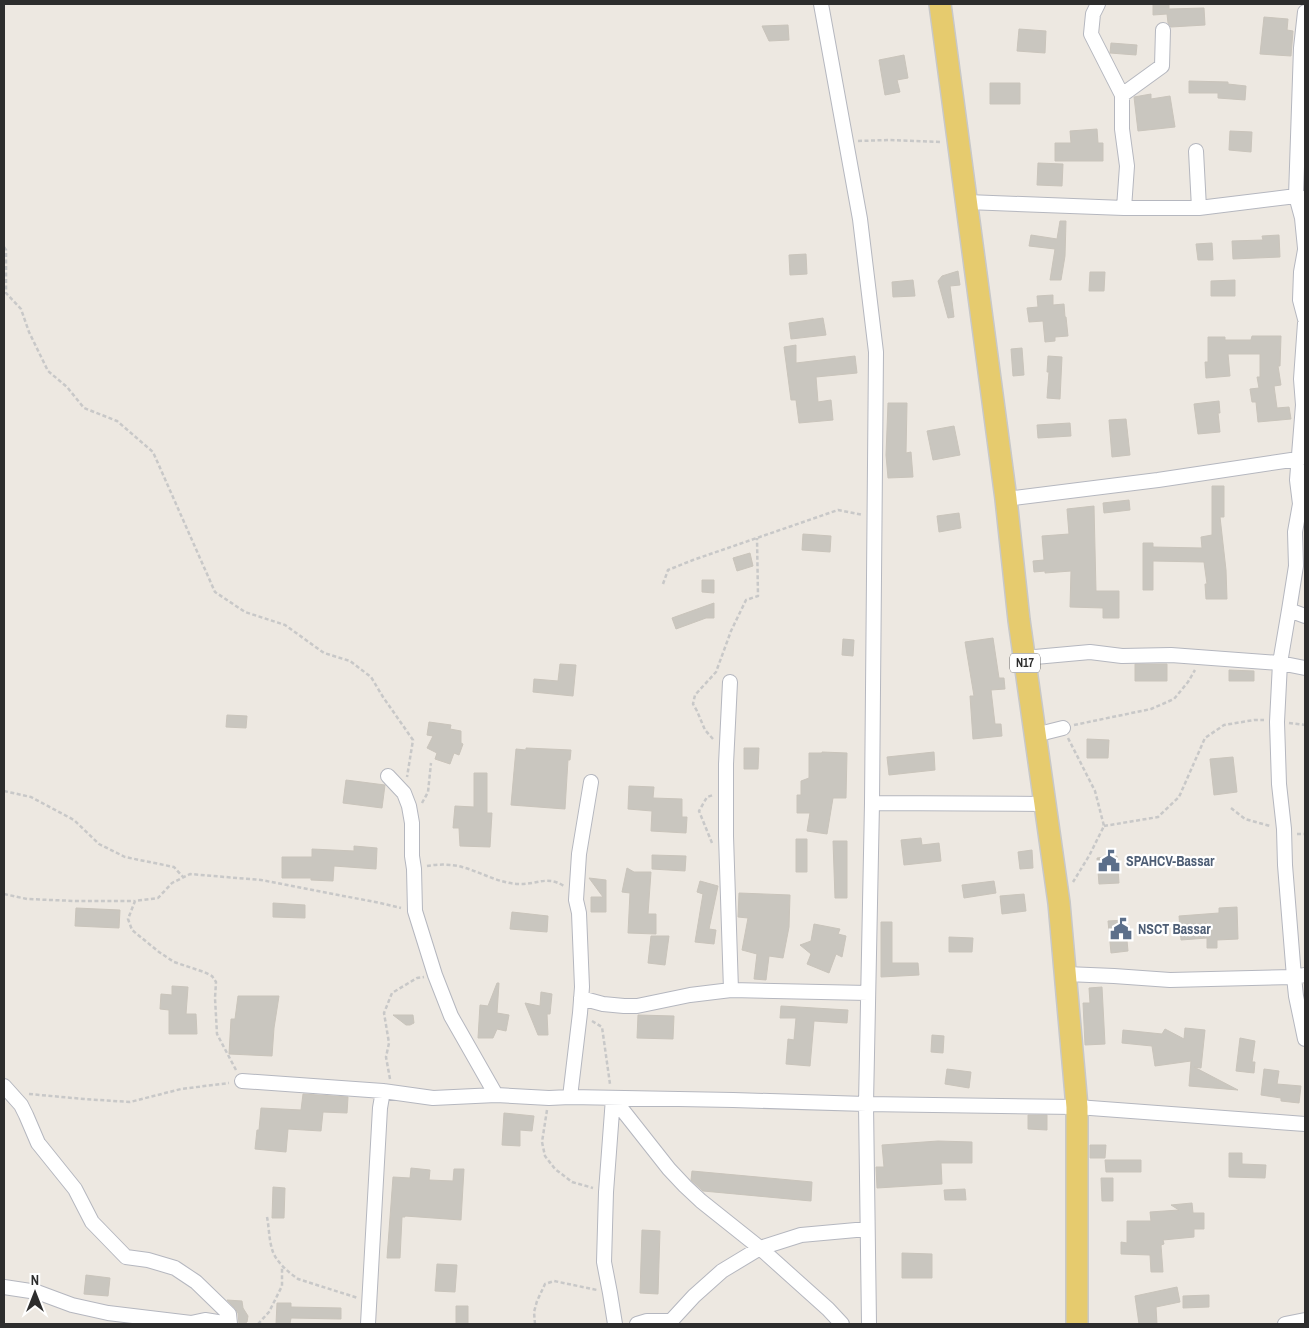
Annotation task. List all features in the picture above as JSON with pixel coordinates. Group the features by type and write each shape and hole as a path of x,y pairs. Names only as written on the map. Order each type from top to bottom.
{"main road":[{"name":"N17","path":"940,4 1006,499 1024,658 1059,903 1077,1107 1077,1324"}],"street":[{"path":"821,4 860,219 876,352 872,803 866,1104 869,1324"},
{"path":"1098,4 1093,14 1091,34 1122,95 1122,129 1127,166 1124,208"},
{"path":"1305,12 1301,48 1301,197 1305,249 1301,272 1300,300 1305,321 1301,379 1303,405 1302,458 1297,480 1300,504 1300,530 1290,610 1280,663 1277,722 1285,866 1299,976 1296,996 1305,1039"},
{"path":"1122,95 1162,66 1163,30"},
{"path":"1196,151 1199,208"},
{"path":"967,202 1124,208 1199,208 1301,197"},
{"path":"1006,499 1302,458"},
{"path":"1290,610 1305,616"},
{"path":"1024,658 1090,652 1122,656 1171,655 1201,657 1280,663 1305,668"},
{"path":"730,682 726,764 726,869 728,876 731,990"},
{"path":"1035,735 1063,728"},
{"path":"388,776 404,793 409,806 412,823 415,911 435,975 451,1016 496,1095"},
{"path":"570,1097 581,998 579,913 576,900 579,854 591,782"},
{"path":"872,803 1044,804"},
{"path":"1066,974 1170,980 1299,976"},
{"path":"581,998 613,1005 637,1006 690,995 731,990 868,992"},
{"path":"242,1081 388,1092 432,1098 496,1095 549,1098 1077,1107 1305,1124"},
{"path":"4,1086 26,1115 38,1143 75,1189 92,1222 126,1257 148,1260 175,1268 196,1282 229,1314 230,1324 205,1320 191,1323 108,1313 72,1305 37,1292 4,1287"},
{"path":"368,1324 380,1108 388,1092"},
{"path":"613,1098 606,1192 604,1262 614,1324"},
{"path":"613,1098 674,1175 701,1201 760,1248 842,1324"},
{"path":"637,1324 647,1321 669,1323 694,1296 722,1271 760,1248 801,1235 867,1229"},
{"path":"99,1324 108,1313"},
{"path":"1285,1324 1305,1320"}],"path":[{"path":"846,141 959,142"},
{"path":"4,247 6,250 6,293 21,309 29,332 48,371 66,387 84,408 117,421 153,452 215,592 245,612 285,625 324,653 350,661 371,677 413,740 404,793"},
{"path":"663,584 668,570 838,510 874,517"},
{"path":"726,764 718,744 705,730 693,704 695,695 716,672 731,631 746,600 758,596 757,538"},
{"path":"1059,903 1089,856 1104,826 1095,791 1063,728 1151,709 1174,699 1188,682 1201,657"},
{"path":"1104,826 1158,817 1179,797 1205,738 1224,725 1254,720 1305,725"},
{"path":"412,823 428,792 431,763"},
{"path":"699,811 706,797 726,790"},
{"path":"4,791 31,797 74,820 99,844 125,857 174,867 183,877"},
{"path":"1231,808 1245,818 1296,834 1305,834"},
{"path":"414,869 438,864 461,866 508,883 533,884 546,880 563,884 576,900"},
{"path":"4,894 27,900 135,901 158,898 172,883 190,874 261,880 380,902 415,911"},
{"path":"22,1093 130,1102 181,1089 242,1081 217,1034 216,982 212,976 204,972 174,962 132,930 128,919 135,901"},
{"path":"388,1092 386,1057 389,1043 384,1013 392,993 417,978 435,975"},
{"path":"580,1013 602,1027 613,1098"},
{"path":"549,1098 542,1142 545,1156 555,1168 572,1182 606,1192"},
{"path":"268,1217 272,1250 290,1274 298,1279 369,1301"},
{"path":"258,1324 269,1312 282,1286 282,1265"},
{"path":"535,1324 534,1312 537,1301 546,1284 554,1281 610,1293"}],"building":[{"path":"1153,4 1169,4 1169,9 1204,8 1205,25 1171,27 1168,23 1167,14 1153,15"},
{"path":"1264,17 1288,19 1287,30 1293,31 1291,56 1260,54"},
{"path":"788,25 789,40 769,41 762,26"},
{"path":"1019,29 1046,31 1045,53 1017,51"},
{"path":"1111,43 1137,45 1136,55 1110,53"},
{"path":"904,55 908,78 897,80 900,92 885,95 879,60"},
{"path":"1189,81 1228,82 1228,84 1246,86 1245,100 1218,98 1218,93 1189,93"},
{"path":"990,83 1020,83 1020,104 990,104"},
{"path":"1151,94 1151,99 1170,96 1175,127 1138,131 1134,97"},
{"path":"1097,129 1098,143 1103,143 1103,161 1055,161 1055,143 1071,143 1070,131"},
{"path":"1230,131 1252,132 1251,152 1229,150"},
{"path":"1038,163 1063,164 1062,186 1037,185"},
{"path":"1060,221 1066,221 1065,256 1061,280 1050,280 1055,249 1029,246 1031,235 1057,239"},
{"path":"1279,235 1280,257 1233,259 1232,241 1263,240 1262,236"},
{"path":"1212,243 1213,260 1198,260 1196,244"},
{"path":"806,254 807,274 790,275 789,255"},
{"path":"958,271 960,285 950,286 954,317 948,318 938,281 942,276"},
{"path":"1090,272 1105,272 1104,291 1089,291"},
{"path":"913,280 915,296 893,297 892,282"},
{"path":"1235,280 1235,296 1211,296 1211,281"},
{"path":"1053,295 1053,305 1064,304 1068,336 1055,337 1055,341 1045,342 1043,321 1029,322 1027,308 1038,307 1037,296"},
{"path":"823,318 826,335 791,339 789,323"},
{"path":"1252,336 1281,336 1280,366 1278,366 1281,385 1274,386 1277,408 1289,407 1291,419 1258,422 1256,402 1252,402 1250,389 1259,388 1257,377 1260,377 1260,354 1228,354 1230,376 1206,378 1205,362 1208,362 1208,337 1225,337 1225,340 1251,340"},
{"path":"796,345 796,363 855,356 857,373 816,377 818,402 831,400 833,420 799,423 796,400 791,400 784,347"},
{"path":"1022,348 1024,375 1013,376 1011,349"},
{"path":"1048,356 1062,357 1060,399 1047,398"},
{"path":"1219,401 1220,432 1198,434 1194,404"},
{"path":"888,403 907,403 906,453 911,452 913,477 888,478 886,455"},
{"path":"1126,419 1130,455 1112,457 1109,420"},
{"path":"1070,423 1071,436 1038,438 1037,425"},
{"path":"954,426 960,455 933,460 927,431"},
{"path":"1212,486 1224,486 1224,517 1220,517 1227,599 1206,599 1205,584 1207,584 1204,562 1153,561 1153,590 1143,590 1143,543 1153,543 1153,547 1202,548 1201,537 1212,535"},
{"path":"1129,500 1130,510 1104,513 1103,503"},
{"path":"1094,506 1096,591 1119,591 1119,618 1103,618 1103,608 1070,607 1071,571 1034,572 1033,561 1044,560 1042,536 1069,534 1067,509"},
{"path":"959,513 961,528 939,532 937,516"},
{"path":"803,534 831,536 830,552 802,550"},
{"path":"750,553 753,566 737,571 733,558"},
{"path":"702,580 714,580 714,593 702,592"},
{"path":"714,603 714,618 706,618 676,629 672,618"},
{"path":"993,638 999,678 1004,678 1005,689 991,690 995,724 1001,724 1002,736 973,739 970,696 974,696 965,642"},
{"path":"843,639 854,640 853,656 842,655"},
{"path":"560,664 576,665 573,696 533,692 534,679 558,681"},
{"path":"1135,664 1167,664 1167,681 1135,681"},
{"path":"1229,670 1254,671 1254,681 1229,681"},
{"path":"227,715 247,716 246,728 226,727"},
{"path":"429,722 451,725 450,729 461,731 461,743 463,744 459,755 454,753 450,764 435,759 437,753 427,748 433,736 427,735"},
{"path":"1087,739 1109,740 1108,758 1087,758"},
{"path":"526,748 571,750 570,760 568,760 565,809 511,805 516,749 526,750"},
{"path":"744,748 759,748 758,769 744,769"},
{"path":"934,752 935,770 889,775 887,757"},
{"path":"809,753 847,753 846,798 833,798 827,834 807,831 810,813 797,813 797,795 801,795 801,781 809,778"},
{"path":"1233,757 1237,792 1214,795 1210,759"},
{"path":"474,773 487,773 487,813 492,813 490,847 460,846 459,828 453,828 455,806 474,807"},
{"path":"346,780 385,785 382,808 343,803"},
{"path":"629,786 654,787 653,798 682,799 682,817 687,817 686,833 651,831 652,811 628,809"},
{"path":"921,838 922,845 939,843 941,861 904,865 901,840"},
{"path":"796,839 807,839 807,872 796,872"},
{"path":"833,841 847,841 847,898 835,898"},
{"path":"354,846 377,848 376,869 334,866 333,881 311,880 311,878 282,878 282,857 312,857 312,849 354,851"},
{"path":"1032,850 1033,868 1020,869 1018,852"},
{"path":"652,855 686,856 685,871 652,869"},
{"path":"1117,856 1119,883 1099,884 1097,858"},
{"path":"627,868 634,872 651,872 648,914 656,914 656,934 628,933 630,893 622,892"},
{"path":"589,878 606,880 606,912 591,912 591,897 603,897"},
{"path":"700,881 718,886 709,929 716,930 714,944 695,942 703,894 697,892"},
{"path":"994,881 996,893 964,898 962,885"},
{"path":"739,893 790,895 789,927 783,958 769,956 766,980 754,979 757,954 742,950 748,918 738,917"},
{"path":"1024,894 1026,911 1002,914 1000,896"},
{"path":"273,903 305,905 305,918 273,917"},
{"path":"1237,907 1238,939 1217,940 1217,948 1207,948 1207,938 1181,940 1179,916 1219,913 1219,908"},
{"path":"76,908 120,910 119,928 75,926"},
{"path":"512,912 548,916 547,932 510,929"},
{"path":"1125,920 1128,951 1111,953 1108,921"},
{"path":"881,922 892,922 892,963 918,963 919,975 881,977"},
{"path":"814,924 840,929 838,934 846,936 842,957 836,954 829,973 807,964 811,954 800,945 811,941"},
{"path":"651,936 669,936 665,965 648,963"},
{"path":"949,937 973,938 972,952 949,952"},
{"path":"497,983 499,983 497,1013 509,1015 506,1031 497,1029 493,1038 478,1038 480,1005 488,1006"},
{"path":"172,986 188,987 186,1014 196,1014 197,1034 169,1034 169,1010 160,1009 161,994 172,995"},
{"path":"1102,987 1105,1044 1085,1045 1083,1003 1090,1003 1089,988"},
{"path":"541,992 552,994 550,1014 547,1014 548,1035 538,1035 525,1003 540,1006"},
{"path":"238,996 279,996 272,1056 229,1054 231,1019 235,1019"},
{"path":"781,1006 848,1010 847,1023 814,1021 810,1066 786,1064 788,1039 794,1040 796,1018 780,1018"},
{"path":"393,1015 413,1015 414,1023 406,1025"},
{"path":"638,1015 674,1016 673,1039 637,1038"},
{"path":"1185,1028 1205,1030 1201,1068 1194,1067 1238,1090 1189,1086 1191,1061 1155,1066 1152,1046 1122,1043 1123,1030 1162,1034 1165,1029 1184,1039"},
{"path":"932,1035 944,1036 943,1053 931,1052"},
{"path":"1240,1038 1255,1041 1252,1062 1255,1062 1254,1073 1236,1071"},
{"path":"947,1069 971,1072 969,1088 945,1084"},
{"path":"1264,1069 1279,1071 1277,1084 1301,1086 1299,1103 1281,1101 1281,1098 1261,1095"},
{"path":"303,1094 348,1097 347,1113 323,1112 321,1131 288,1129 286,1152 255,1149 261,1108 301,1110"},
{"path":"504,1113 534,1116 532,1131 520,1130 520,1146 502,1145"},
{"path":"1028,1115 1047,1115 1047,1130 1028,1129"},
{"path":"938,1141 972,1142 972,1163 941,1163 942,1184 877,1188 876,1167 884,1167 882,1145"},
{"path":"1090,1145 1106,1145 1105,1158 1090,1158"},
{"path":"1229,1153 1242,1153 1242,1164 1266,1165 1265,1178 1229,1177"},
{"path":"1105,1160 1141,1160 1141,1172 1106,1172"},
{"path":"411,1168 430,1170 429,1180 453,1181 454,1169 464,1169 461,1220 402,1217 400,1258 387,1258 393,1177 410,1178"},
{"path":"692,1171 812,1182 811,1201 703,1191 691,1180"},
{"path":"1101,1178 1113,1178 1113,1201 1102,1201"},
{"path":"273,1187 285,1188 284,1218 272,1218"},
{"path":"965,1189 966,1200 945,1200 944,1190"},
{"path":"1192,1203 1193,1213 1204,1213 1204,1229 1194,1229 1194,1237 1163,1240 1164,1244 1161,1245 1163,1272 1151,1272 1150,1255 1121,1254 1121,1242 1127,1243 1127,1221 1151,1221 1150,1212 1179,1210 1171,1205"},
{"path":"642,1230 660,1231 658,1294 640,1293"},
{"path":"902,1253 932,1254 932,1278 902,1278"},
{"path":"437,1264 457,1265 455,1292 435,1291"},
{"path":"86,1275 110,1278 108,1296 84,1294"},
{"path":"1177,1287 1180,1302 1156,1307 1157,1324 1139,1324 1135,1296"},
{"path":"1209,1295 1209,1307 1183,1308 1183,1296"},
{"path":"227,1300 242,1301 243,1308 248,1316 247,1322 239,1324 238,1313"},
{"path":"277,1303 291,1303 291,1307 341,1308 341,1319 291,1318 290,1324 276,1324"},
{"path":"456,1306 468,1306 468,1324 456,1324"}],"place":[{"name":"SPAHCV-Bassar","path":"1109,861"},
{"name":"NSCT Bassar","path":"1121,929"}]}
